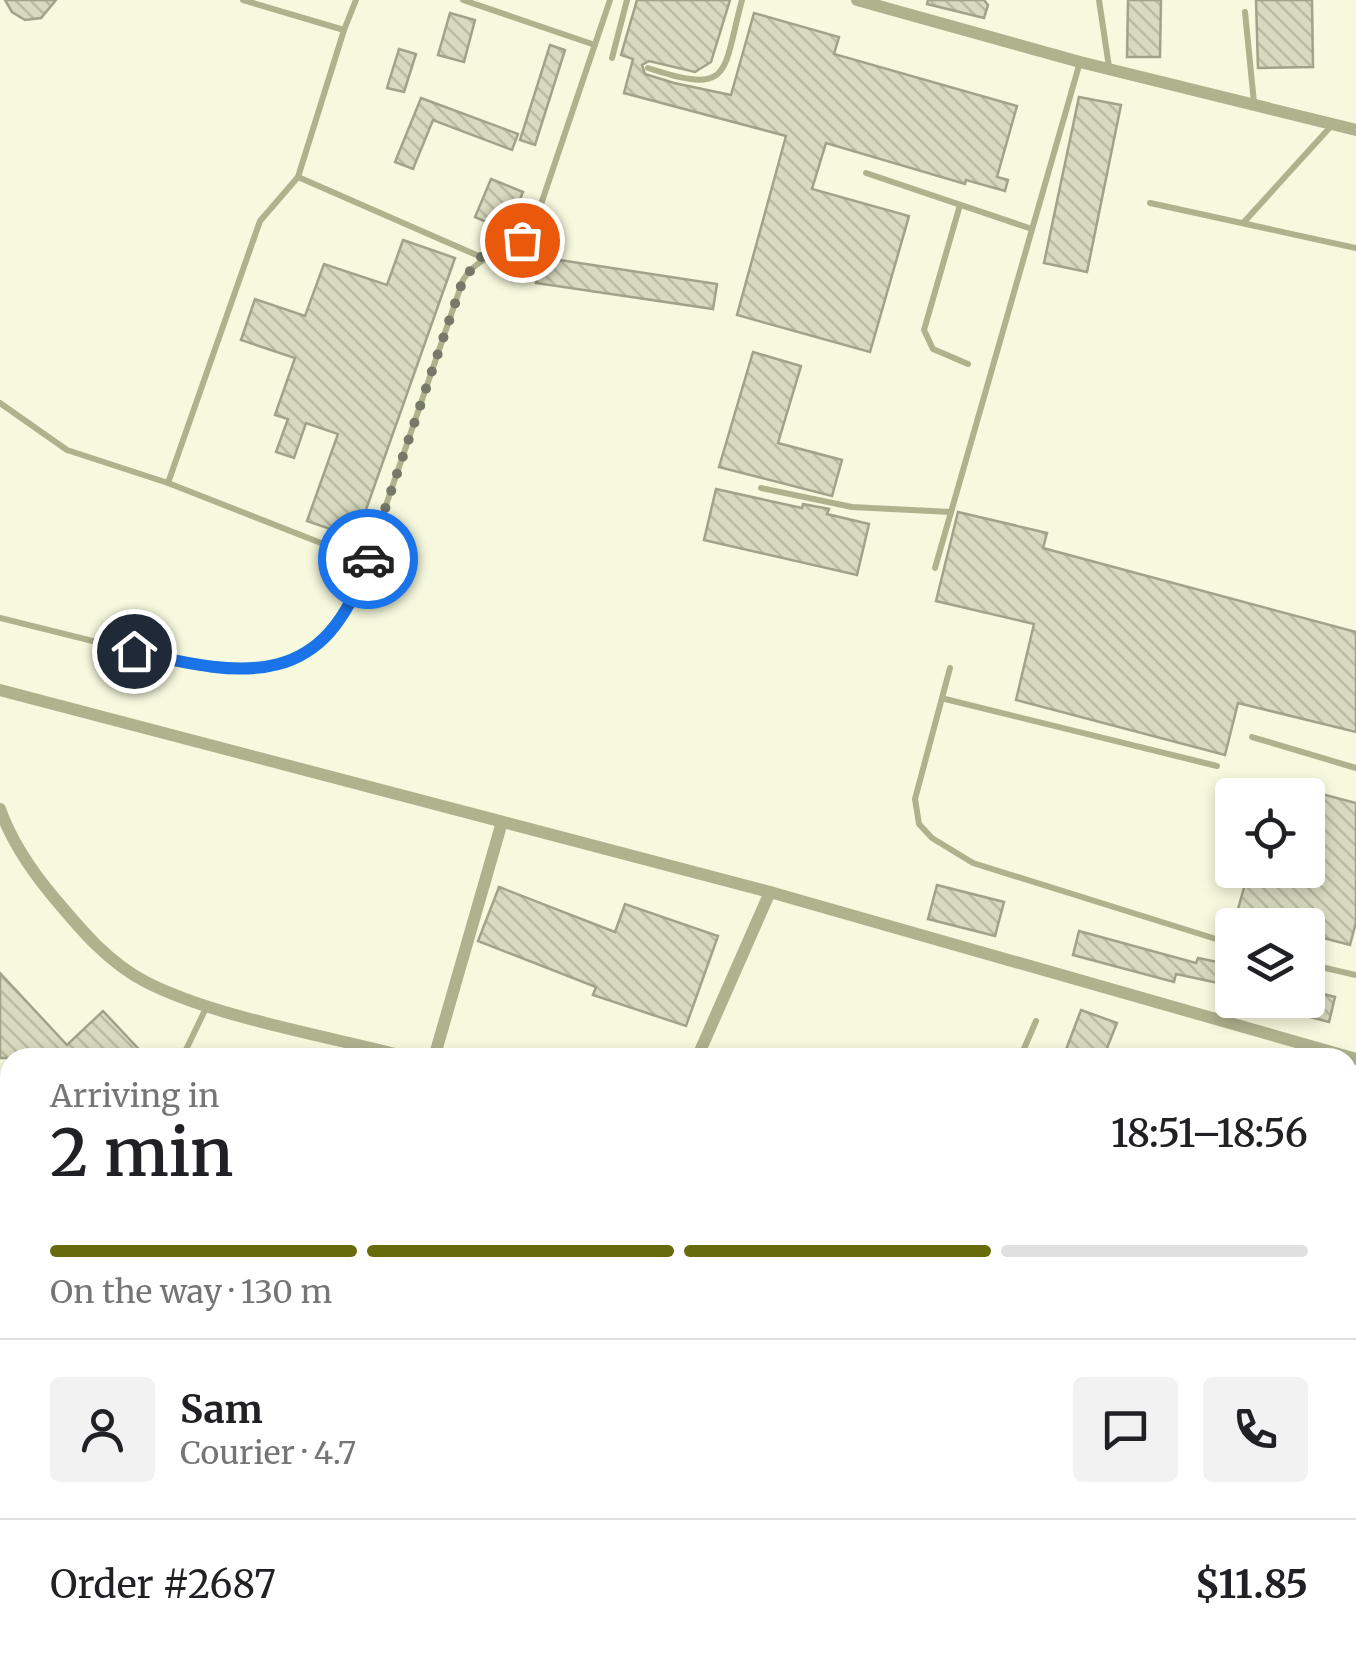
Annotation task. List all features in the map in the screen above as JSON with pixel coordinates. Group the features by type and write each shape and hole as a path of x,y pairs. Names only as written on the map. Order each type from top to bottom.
{"street":[{"path":"857,0 1080,62 1356,130"},
{"path":"0,690 770,892 1317,1048"},
{"path":"0,809 40,880 110,958 144,981 208,1005 373,1048"},
{"path":"437,1048 502,822"},
{"path":"701,1048 770,892"}],"lane":[{"path":"243,0 344,30"},
{"path":"168,483 260,221 298,177 356,0"},
{"path":"464,0 595,45"},
{"path":"0,618 201,668 264,667 295,659 319,646 358,590 463,280 481,257 514,246 529,232 610,0"},
{"path":"612,58 627,0"},
{"path":"648,68 690,82 706,83 717,76 725,67 742,0"},
{"path":"1098,0 1108,67"},
{"path":"1245,12 1254,102"},
{"path":"935,568 1080,62"},
{"path":"1243,224 1332,124"},
{"path":"866,173 1032,230"},
{"path":"298,177 481,257"},
{"path":"960,204 924,330 933,349 968,364"},
{"path":"1150,204 1356,248"},
{"path":"0,403 67,450 168,483 367,561"},
{"path":"761,488 852,507 951,512"},
{"path":"950,668 945,699 915,799 919,824 932,838 973,864 1215,939"},
{"path":"945,699 1217,766"},
{"path":"1252,737 1356,768"},
{"path":"1325,968 1356,975"},
{"path":"187,1048 208,1005"},
{"path":"1024,1048 1036,1021"}],"building":[{"path":"5,0 56,0 41,18 25,20 12,12"},
{"path":"637,0 730,0 711,62 695,72 649,61 642,65 645,74 674,83 731,95 754,13 839,37 834,54 1017,106 997,177 1008,180 1005,191 966,180 965,184 826,143 812,189 909,216 870,352 737,315 786,136 624,93 633,59 621,55"},
{"path":"928,0 984,0 988,5 984,18 927,4"},
{"path":"1128,0 1161,0 1160,57 1127,57"},
{"path":"1256,0 1312,0 1313,67 1258,68"},
{"path":"450,13 475,20 464,62 438,55"},
{"path":"550,45 565,50 535,145 520,140"},
{"path":"399,49 416,54 404,92 387,88"},
{"path":"1079,97 1121,105 1087,272 1044,263"},
{"path":"421,98 518,134 512,150 433,120 413,169 395,162"},
{"path":"491,179 523,192 507,231 475,217"},
{"path":"403,240 455,258 356,538 307,521 338,434 306,423 294,458 276,452 288,419 275,415 295,358 241,340 255,299 305,316 324,264 387,285"},
{"path":"540,257 717,284 713,309 536,283"},
{"path":"753,352 801,366 778,443 842,460 832,496 719,467"},
{"path":"716,489 802,508 803,504 829,509 827,514 869,524 857,575 704,540"},
{"path":"958,512 1047,533 1043,548 1356,632 1356,732 1238,703 1225,755 1016,700 1034,624 936,601"},
{"path":"1325,795 1356,803 1356,922 1350,945 1325,938 1325,908 1238,908 1244,888 1325,888"},
{"path":"937,885 1004,902 995,936 928,919"},
{"path":"499,887 615,932 625,904 718,936 686,1026 593,995 596,987 478,941"},
{"path":"1079,931 1196,963 1198,958 1215,962 1215,982 1176,974 1174,982 1073,955"},
{"path":"0,973 67,1045 103,1011 138,1048 0,1048"},
{"path":"1325,994 1335,997 1329,1022 1314,1018 1325,1018"},
{"path":"1081,1010 1117,1023 1107,1048 1067,1048"}],"way so far":[{"path":"368,559 463,280 481,257 522,240"}],"route":[{"path":"134,651 201,668 231,670 295,659 319,646 337,624 358,590 368,559"}]}
